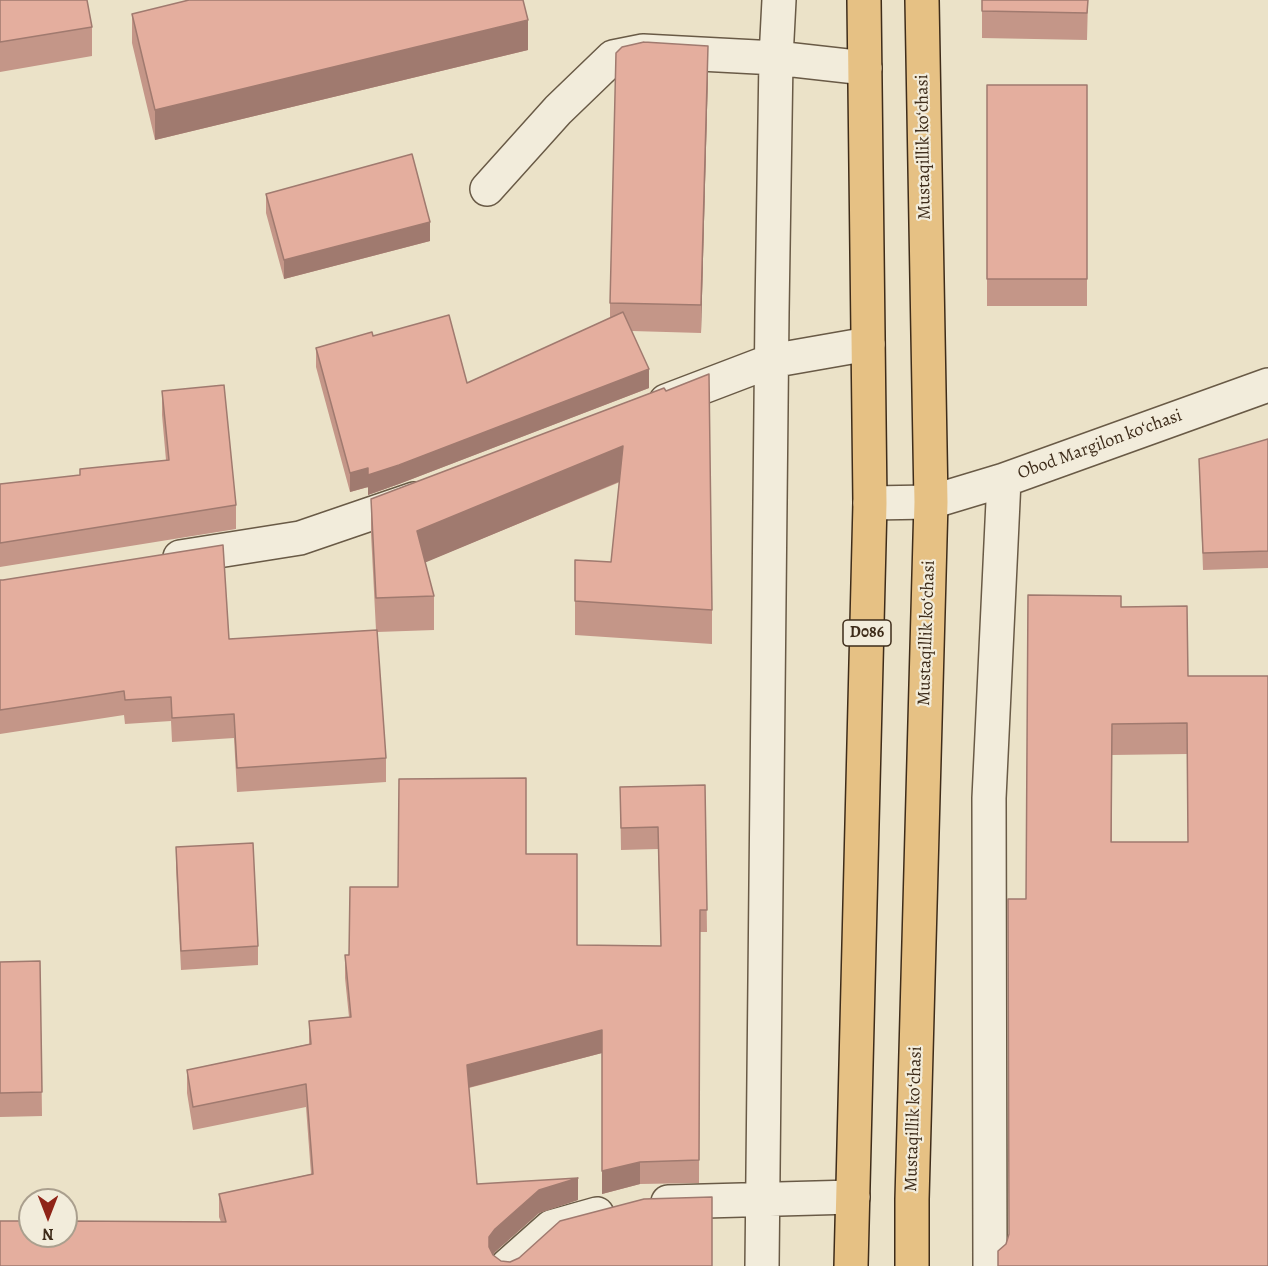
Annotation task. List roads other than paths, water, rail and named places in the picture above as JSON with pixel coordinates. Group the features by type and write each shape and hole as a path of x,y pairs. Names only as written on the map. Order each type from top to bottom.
{"main road":[{"name":"D086","path":"851,1266 870,503 864,0"},
{"name":"Mustaqillik koʻchasi","path":"912,1266 931,502 922,0"}],"street":[{"path":"762,1266 771,361 779,0"},
{"path":"487,189 558,110 613,57 643,51 776,58 865,68"},
{"path":"638,412 771,361 868,344"},
{"name":"Obod Margilon koʻchasi","path":"870,503 931,502 1004,480 1268,385"},
{"path":"990,1266 989,798 1004,480"},
{"path":"151,561 300,538 439,490"},
{"path":"507,1266 551,1227 635,1204 853,1197"}]}
